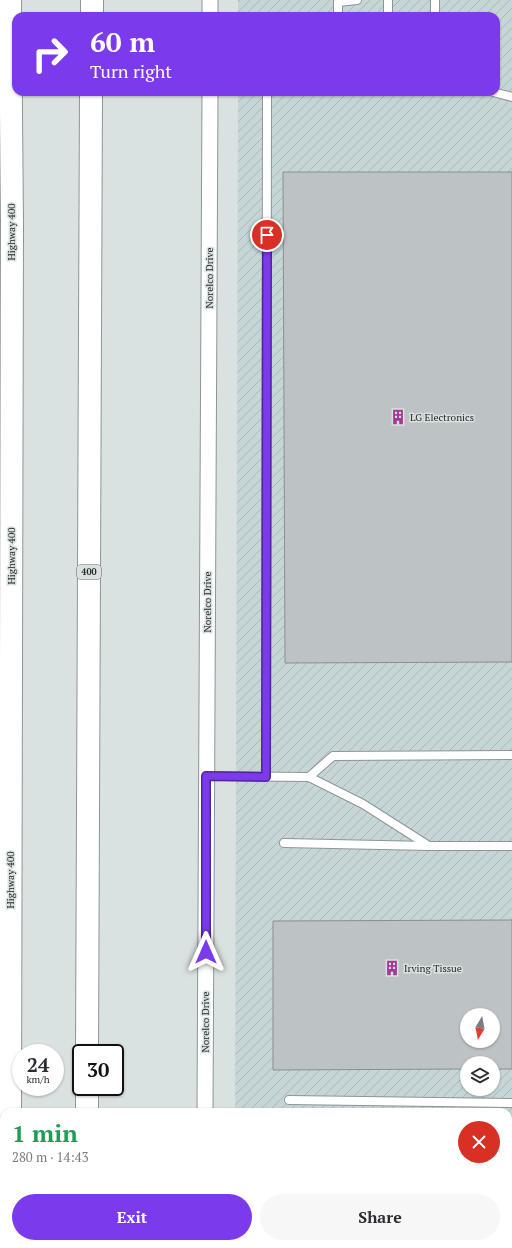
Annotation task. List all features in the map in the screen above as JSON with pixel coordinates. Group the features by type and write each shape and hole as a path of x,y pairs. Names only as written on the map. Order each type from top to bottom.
{"highway":[{"name":"Highway 400","path":"10,0 12,224 10,1108"},
{"path":"92,0 92,12"},
{"name":"400","path":"87,1044 91,96"},
{"path":"87,1096 87,1108"}],"street":[{"path":"210,0 210,12"},
{"name":"Norelco Drive","path":"205,1108 210,96"}],"lane":[{"path":"338,12 338,2 357,0"},
{"path":"388,0 388,12"},
{"path":"434,12 435,0"},
{"path":"500,94 512,97"},
{"path":"266,777 267,96"},
{"path":"309,777 333,756 512,755"},
{"path":"206,776 309,777 363,804 430,846"},
{"path":"284,843 512,846"},
{"path":"289,1100 512,1103"}],"shaded area":[{"path":"238,0 512,0 512,1108 235,1108 238,96 500,96 500,12 238,12"}],"building":[{"name":"LG Electronics","path":"283,172 512,172 512,662 285,663"},
{"name":"Irving Tissue","path":"512,920 512,1069 500,1069 500,1056 460,1056 460,1069 273,1070 273,921"}],"place":[{"name":"LG Electronics","path":"398,417"},
{"name":"Irving Tissue","path":"392,968"}],"route":[{"path":"206,952 206,776 266,777 267,235"}]}
